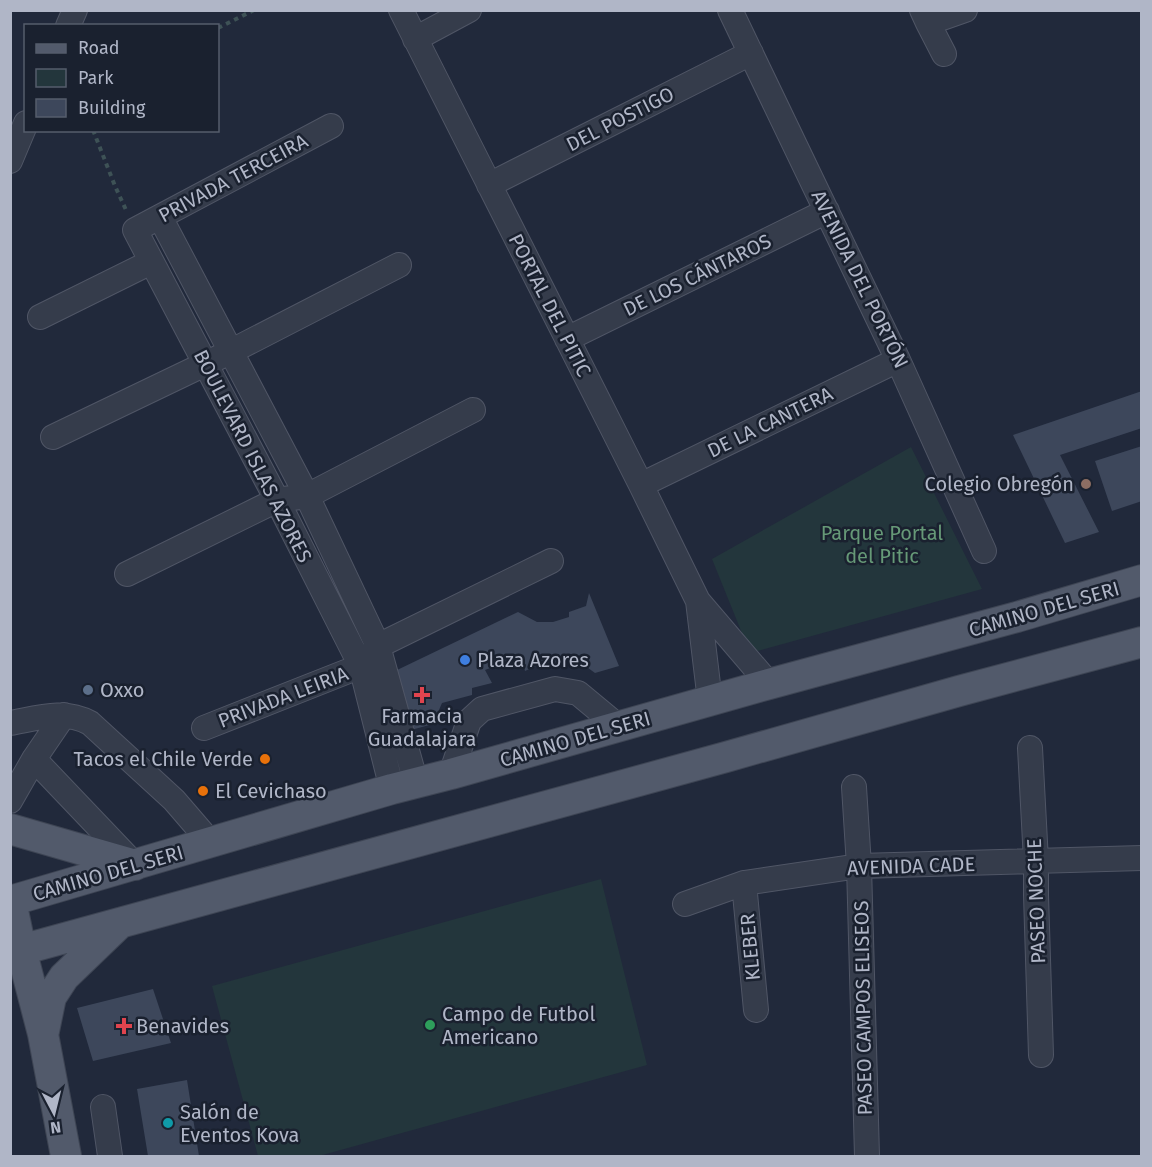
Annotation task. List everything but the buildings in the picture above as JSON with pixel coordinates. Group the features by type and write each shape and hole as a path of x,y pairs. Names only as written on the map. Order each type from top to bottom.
{"main road":[{"name":"CAMINO DEL SERI","path":"11,901 404,786 769,684 1017,618 1142,580"},
{"path":"16,951 1142,642"},
{"path":"10,829 135,865"},
{"path":"11,901 16,951 43,1034 66,1156"},
{"path":"43,1034 51,997 64,977 119,923"}],"street":[{"path":"69,24 75,10"},
{"name":"PORTAL DEL PITIC","path":"401,10 698,601 769,684"},
{"path":"415,39 469,10"},
{"name":"AVENIDA DEL PORTÓN","path":"730,10 898,360 984,551"},
{"path":"944,54 925,17 965,10"},
{"name":"DEL POSTIGO","path":"489,185 751,53"},
{"name":"PRIVADA TERCEIRA","path":"135,230 331,126"},
{"path":"10,161 24,128"},
{"name":"DE LOS CÁNTAROS","path":"567,339 827,211"},
{"name":"BOULEVARD ISLAS AZORES","path":"160,217 307,496 378,646 404,786"},
{"name":"BOULEVARD ISLAS AZORES","path":"135,230 277,500 361,666 404,786"},
{"path":"40,317 151,262"},
{"path":"52,437 230,352 399,265"},
{"name":"DE LA CANTERA","path":"641,485 898,360"},
{"path":"127,574 277,500 307,496 473,410"},
{"path":"361,666 378,646 551,561"},
{"name":"PORTAL DEL PITIC","path":"698,601 711,701"},
{"name":"PRIVADA LEIRIA","path":"204,728 361,666"},
{"path":"451,774 469,721 482,709 492,706 555,689 578,693 618,727"},
{"path":"10,723 64,715 80,718 90,723 174,800 211,843"},
{"path":"10,801 34,759 64,715"},
{"name":"PASEO NOCHE","path":"1030,748 1036,861 1041,1055"},
{"path":"34,759 135,865"},
{"name":"PASEO CAMPOS ELISEOS","path":"854,787 859,866 867,1156"},
{"name":"AVENIDA CADE","path":"685,904 744,883 859,866 1142,858"},
{"name":"KLEBER","path":"744,883 756,1010"},
{"path":"103,1107 110,1156"}],"path":[{"path":"219,28 254,10"},
{"path":"94,132 135,230"}],"green space":[{"name":"Parque Portal del Pitic","path":"911,447 982,589 750,653 712,559"},
{"name":"Campo de Futbol Americano","path":"601,879 647,1065 319,1156 258,1156 212,986"}],"place":[{"name":"Colegio Obregón","path":"1086,484"},
{"name":"Plaza Azores","path":"465,660"},
{"name":"Oxxo","path":"88,690"},
{"name":"Farmacia Guadalajara","path":"422,695"},
{"name":"Tacos el Chile Verde","path":"265,759"},
{"name":"El Cevichaso","path":"203,791"},
{"name":"Campo de Futbol Americano","path":"430,1025"},
{"name":"Benavides","path":"124,1026"},
{"name":"Salón de Eventos Kova","path":"168,1123"}]}
